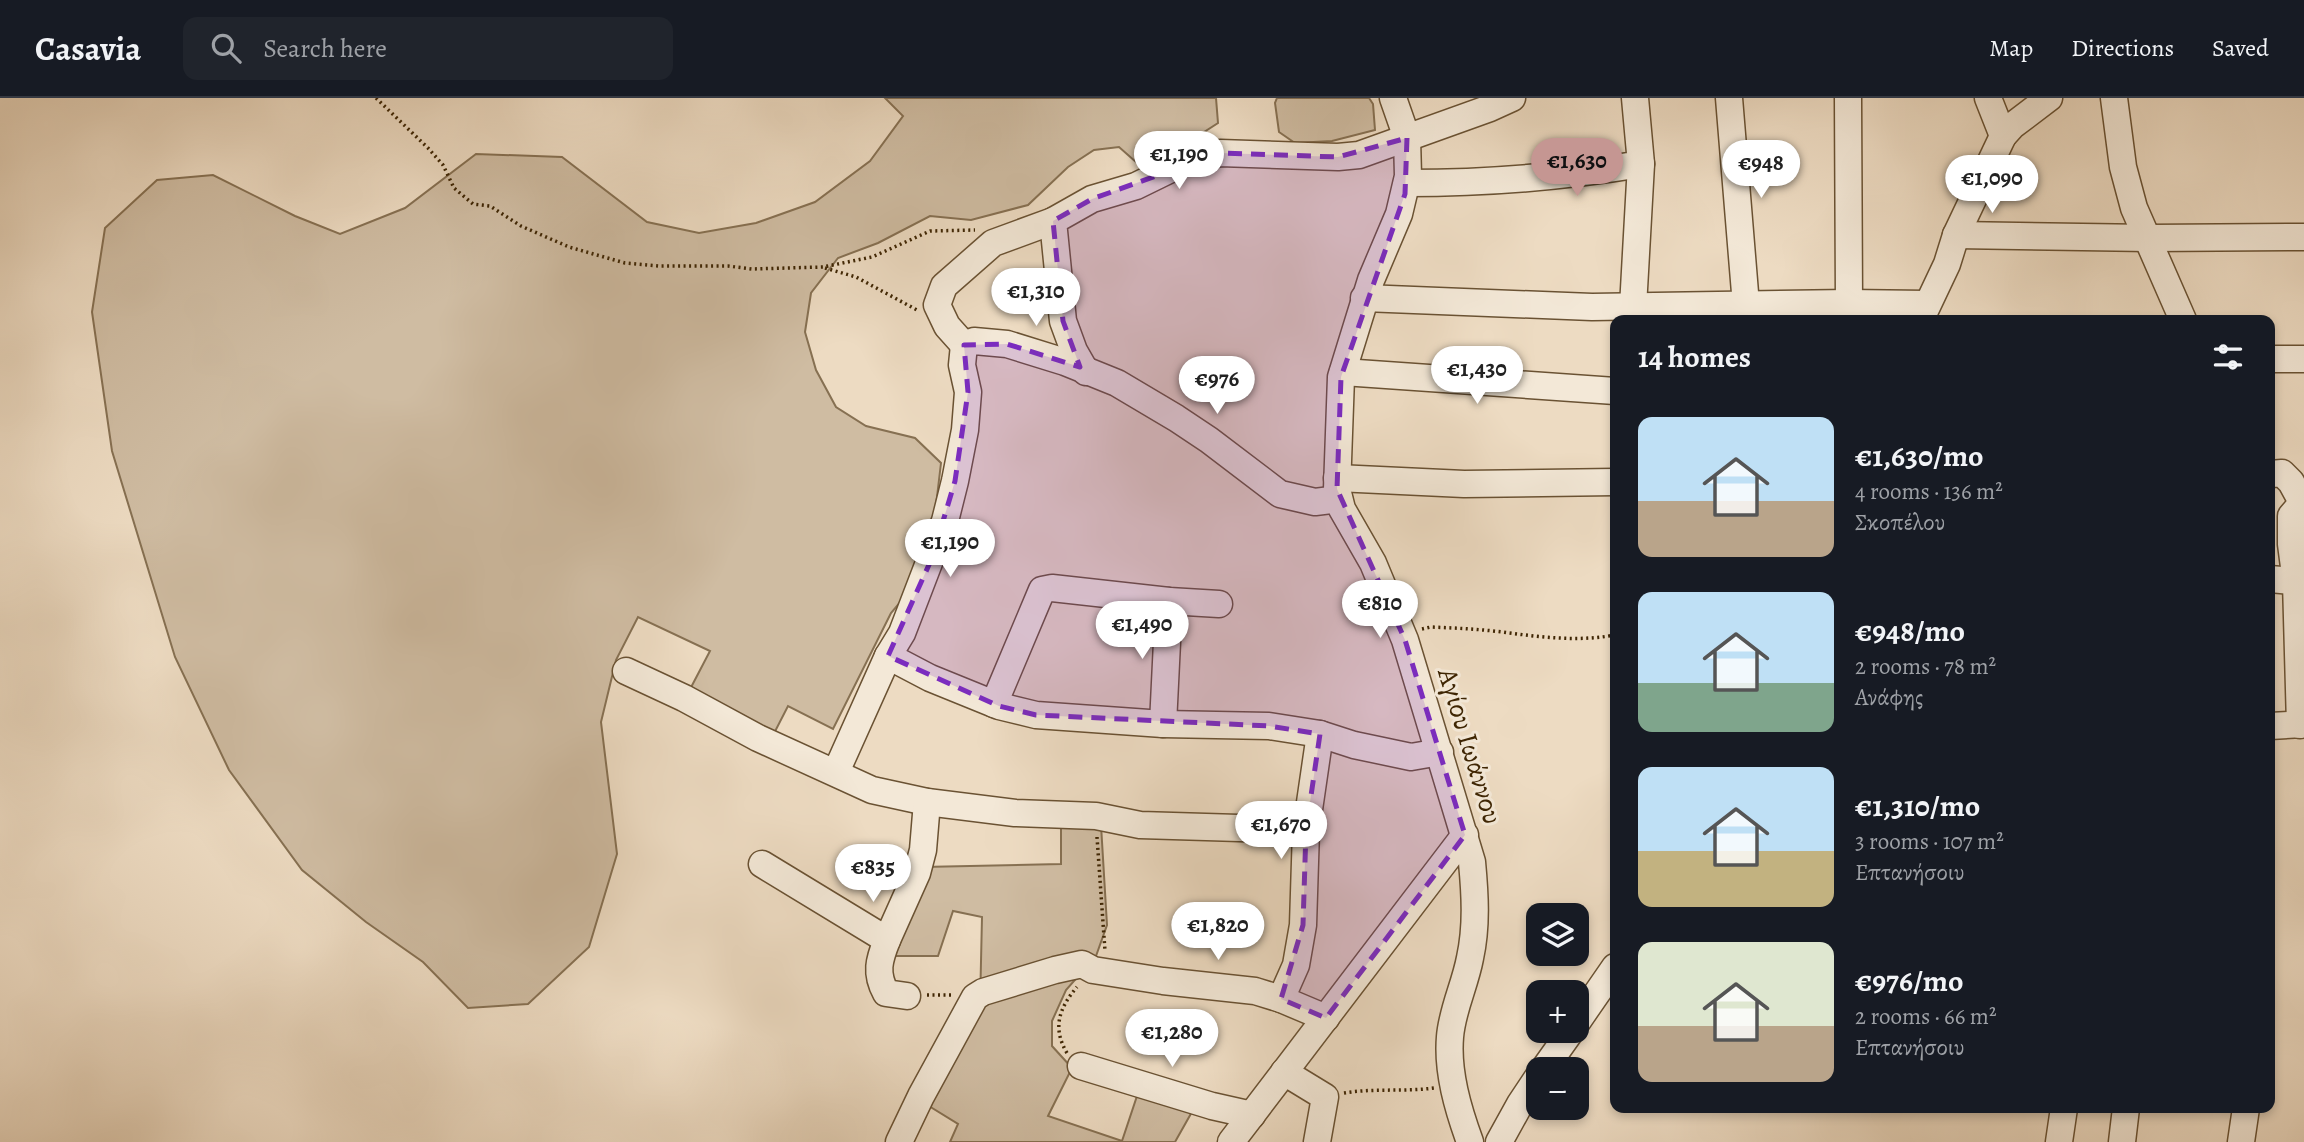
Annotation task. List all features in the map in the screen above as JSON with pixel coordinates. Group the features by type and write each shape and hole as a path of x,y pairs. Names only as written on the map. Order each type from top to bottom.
{"street":[{"name":"Αγίου Ιωάννου","path":"1393,98 1407,138 1407,183 1399,214 1364,299 1343,372 1338,489 1342,509 1378,573 1405,640 1472,862 1476,897 1471,958 1450,1035 1449,1064 1470,1142"},
{"path":"836,772 888,656 902,633 932,558 955,481 965,430 968,392 956,336 937,305 944,286 992,243 1053,221 1092,200 1136,187 1183,163 1220,153 1338,157 1359,155 1512,98"},
{"path":"1633,307 1641,164 1635,98"},
{"path":"1729,98 1746,305"},
{"path":"1848,98 1849,303"},
{"path":"1988,98 2003,136"},
{"path":"1364,299 1633,307 1746,305 1786,312 1849,303 1924,312 1947,264 1956,234 2003,136 2012,125 2049,98"},
{"path":"2114,98 2123,167 2134,208 2181,315"},
{"path":"1407,183 1568,176 1641,164"},
{"path":"1053,221 1063,321 1074,352 1086,372"},
{"path":"1956,234 2149,238 2304,237"},
{"path":"956,336 974,341 1007,344 1065,362 1116,383 1209,440 1280,494 1315,502 1338,489 1610,482"},
{"path":"2275,359 2304,359"},
{"path":"1343,372 1610,391"},
{"path":"2275,474 2282,474 2291,482 2303,502 2291,516 2291,544 2300,582 2302,724 2275,726"},
{"path":"2275,580 2300,582"},
{"path":"994,704 1042,590 1052,588 1219,604"},
{"path":"1163,724 1168,601"},
{"path":"888,656 930,678 994,704 1036,715 1163,724 1269,726 1320,734 1354,745 1411,757 1440,752"},
{"path":"626,671 684,698 758,738 872,790 927,802 1014,813 1096,816 1140,825 1306,830"},
{"path":"1281,999 1296,965 1303,925 1306,830 1320,734"},
{"path":"907,996 886,993 879,981 878,961 917,873 923,850 927,802"},
{"path":"1231,1142 1465,835"},
{"path":"762,864 887,940"},
{"path":"899,1142 927,1084 975,997 1055,970 1082,964 1093,970 1163,981 1236,988 1281,999 1326,1018"},
{"path":"1589,1005 1610,974"},
{"path":"1080,1066 1212,1106 1252,1115"},
{"path":"1284,1072 1325,1097 1317,1142"},
{"path":"1499,1142 1526,1095"},
{"path":"2059,1142 2063,1113"},
{"path":"2122,1142 2125,1113"},
{"path":"2241,1142 2245,1113"}],"path":[{"path":"376,98 428,148 443,165 454,188 473,204 490,206 521,226 569,247 625,263 752,269 823,267 872,257 930,231 976,230 1007,238"},
{"path":"823,267 856,277 956,336"},
{"path":"1405,640 1416,631 1431,627 1501,632 1538,638 1584,639 1610,636"},
{"path":"1080,1066 1070,1058 1062,1045 1057,1028 1072,993 1105,952 1096,816"},
{"path":"907,996 975,997"},
{"path":"1325,1097 1374,1088 1416,1090 1453,1085"}],"highlighted area":[{"path":"1407,138 1405,194 1341,377 1337,489 1405,640 1465,835 1326,1018 1281,999 1303,925 1306,830 1320,734 1269,726 1036,715 999,706 888,656 932,558 955,481 968,392 964,345 1007,344 1080,367 1063,321 1053,221 1092,199 1220,153 1338,157"}],"shaded area":[{"path":"885,98 1216,98 1218,123 1145,170 1119,147 1094,150 1068,167 1028,205 971,220 930,216 878,243 838,258 811,293 805,332 816,370 836,407 866,426 915,438 941,463 933,531 913,587 891,613 833,729 788,706 767,747 686,697 710,651 638,617 616,660 601,722 617,854 589,947 528,1004 468,1008 423,962 366,922 302,870 229,770 175,657 112,451 92,312 105,228 157,180 213,175 295,216 340,234 405,208 476,154 562,157 647,222 699,233 756,223 815,202 870,161 903,116"},
{"path":"1277,98 1369,98 1373,104 1375,130 1332,141 1295,143 1279,132 1275,103"},
{"path":"1061,820 1101,825 1107,925 1096,956 1066,990 1052,1021 1052,1046 1072,1068 1048,1116 1122,1141 1138,1093 1193,1110 1175,1142 950,1142 958,1124 924,1103 980,1006 982,917 953,911 938,956 884,956 922,867 1061,864"}]}
